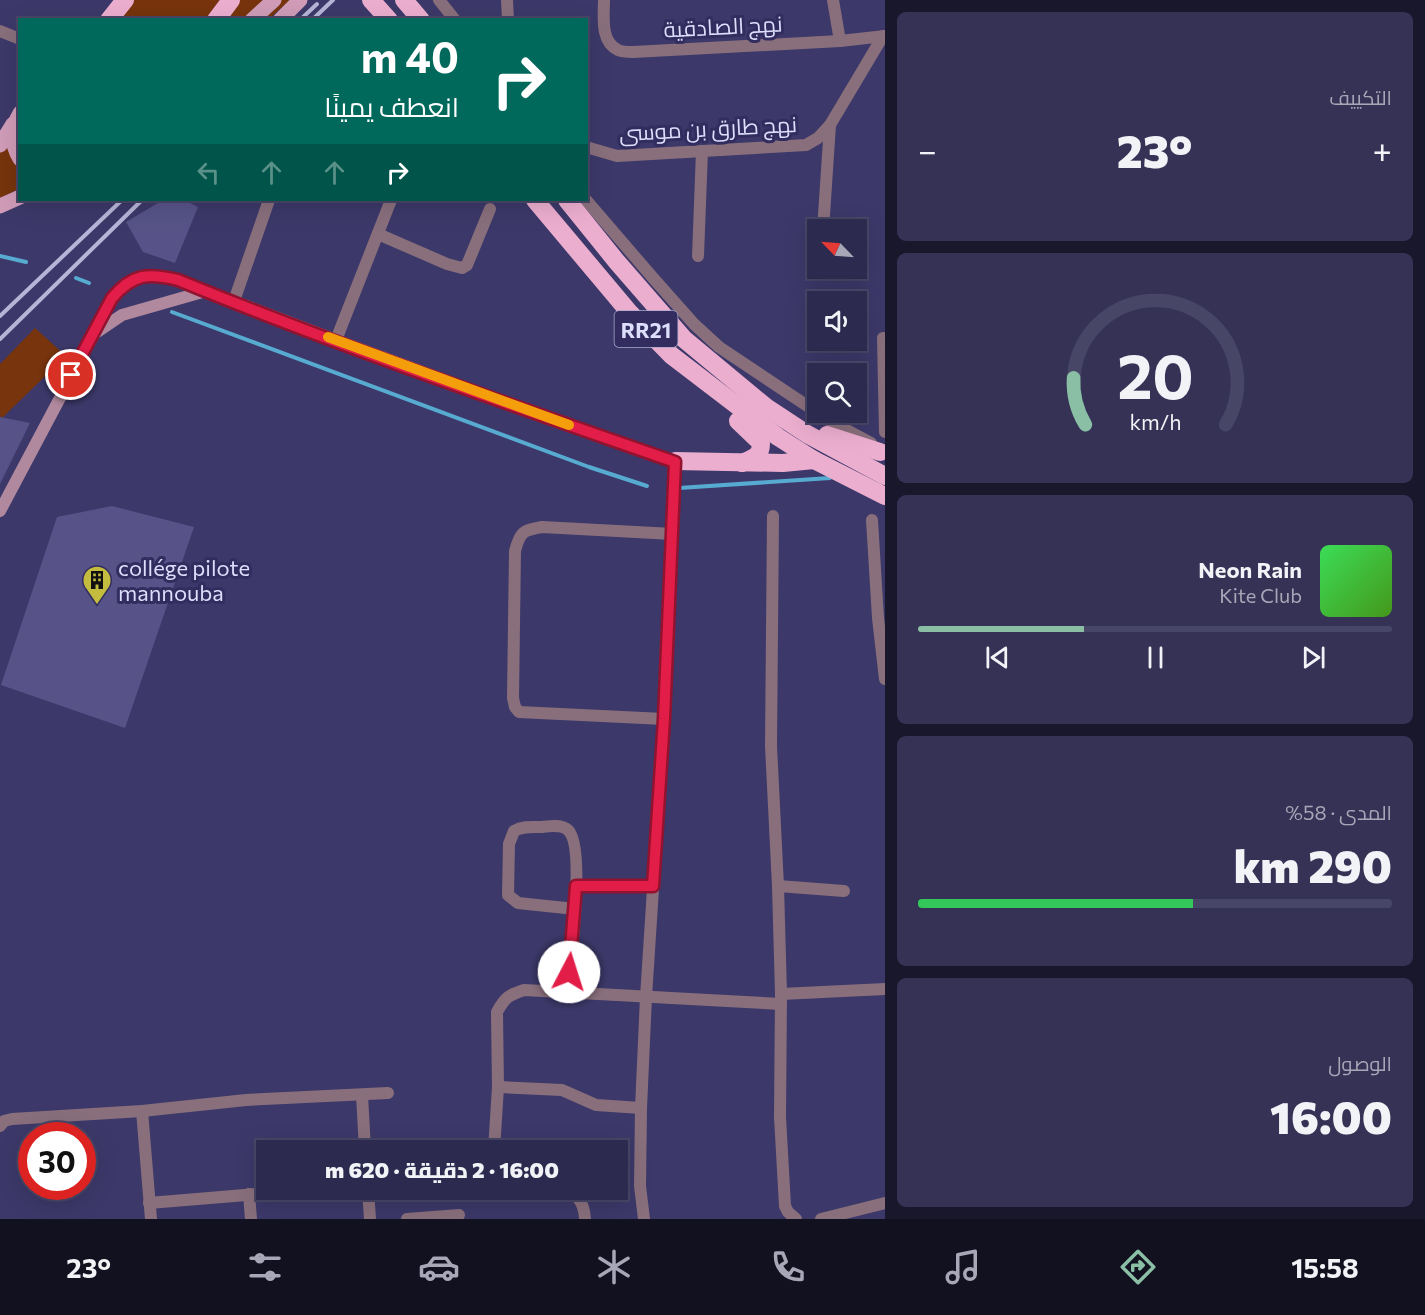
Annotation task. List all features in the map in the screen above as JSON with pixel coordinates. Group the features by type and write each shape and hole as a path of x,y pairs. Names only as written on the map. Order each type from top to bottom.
{"highway":[{"path":"111,18 125,0"},
{"path":"218,18 231,0"},
{"path":"371,0 387,18"},
{"path":"404,0 419,18"},
{"name":"RR21","path":"537,201 629,312 671,355 778,438 814,460 885,496"},
{"name":"RR21","path":"568,201 684,339 766,407 807,434 885,476"},
{"path":"671,355 713,399 760,440 761,450 758,456 742,463"},
{"path":"766,407 838,440 883,448"},
{"path":"675,462 783,463 814,460"}],"main road":[{"path":"254,18 274,0"},
{"path":"282,18 300,0"},
{"path":"0,145 18,116"},
{"path":"18,116 13,142 18,154"},
{"path":"0,206 18,199"}],"street":[{"path":"439,0 454,18"},
{"path":"507,0 508,18"},
{"name":"نهج الصادقية","path":"604,0 605,30 610,43 618,50 633,52 884,36"},
{"path":"833,0 840,40"},
{"path":"0,31 18,38"},
{"name":"نهج طارق بن موسى","path":"588,148 617,156 806,145 818,138 830,125 884,36"},
{"path":"824,219 830,125"},
{"path":"698,256 702,151"},
{"path":"234,301 269,201"},
{"path":"336,340 391,201"},
{"path":"587,201 694,324 719,347 830,421 883,448"},
{"path":"378,234 447,264 462,268 467,265 490,209"},
{"path":"0,511 112,298 121,287 149,275 178,280 561,423 675,462 664,719 641,1108 640,1186 644,1219"},
{"path":"91,336 122,315 207,291"},
{"path":"883,338 885,432"},
{"path":"773,516 771,746 781,999 780,1117 785,1206 796,1219"},
{"path":"872,520 880,569 885,679"},
{"path":"664,719 519,712 513,698 515,551 519,537 527,530 542,527 673,534"},
{"path":"567,993 575,909 574,838 562,827 521,828 514,831 509,844 508,895 518,903 575,909"},
{"path":"576,886 653,886"},
{"path":"778,886 844,891"},
{"path":"495,1140 498,1087 498,1012 509,995 524,990 646,997 781,999 885,989"},
{"path":"498,1087 562,1090 596,1105 641,1108"},
{"path":"0,1126 4,1121 12,1119 142,1111 246,1100 388,1093"},
{"path":"362,1095 365,1140"},
{"path":"142,1111 151,1219"},
{"path":"249,1194 251,1219"},
{"path":"149,1203 256,1194"},
{"path":"369,1200 370,1219"},
{"path":"580,1200 585,1219"},
{"path":"821,1219 885,1203"},
{"path":"407,1219 459,1215"}],"shaded area":[{"path":"120,0 290,0 270,18 111,18"},
{"path":"18,124 18,189 0,198 0,148"},
{"path":"35,328 66,356 2,418 0,416 0,364"}],"building":[{"path":"161,201 186,201 198,207 175,263 143,252 126,222"},
{"path":"0,417 30,423 0,484"},
{"name":"collége pilote mannouba","path":"112,506 194,527 125,728 1,685 57,517"}],"waterway":[{"path":"0,256 26,262"},
{"path":"76,278 89,283"},
{"path":"172,312 589,467 647,486"},
{"path":"679,488 830,478"}],"railway":[{"path":"314,18 333,0"},
{"path":"302,18 317,4"},
{"path":"0,316 121,201"},
{"path":"0,339 141,201"}],"slow traffic":[{"path":"328,337 569,425"}],"place":[{"name":"collége pilote mannouba","path":"97,606"}],"route":[{"path":"71,375 112,298 121,287 138,278 149,275 160,276 178,280 356,348 675,462 664,719 653,886 576,886 569,972"}]}
